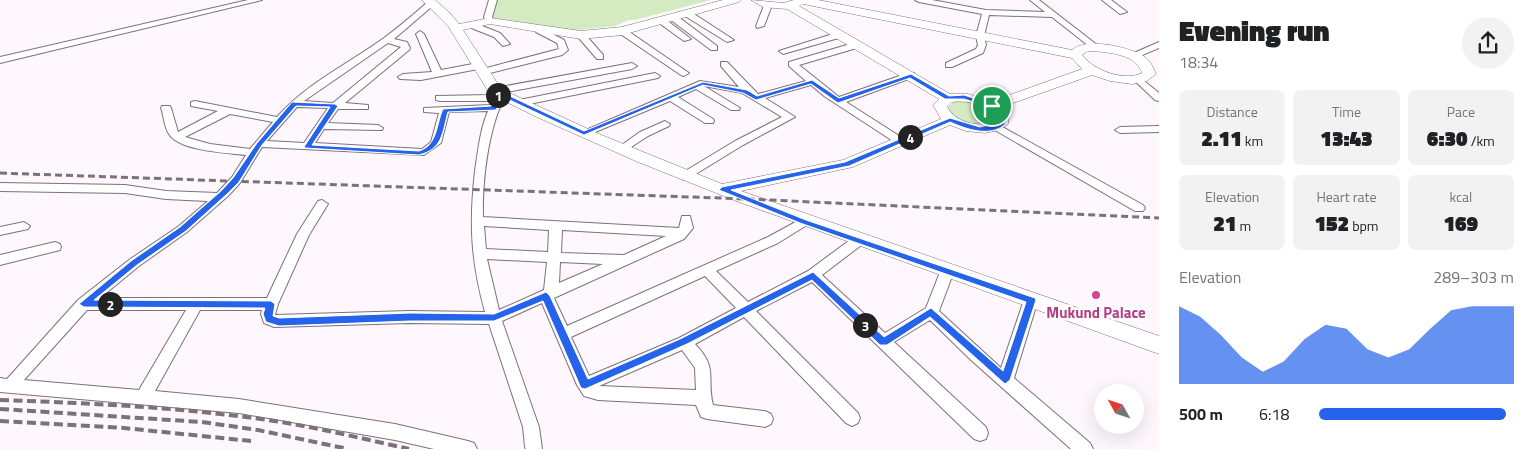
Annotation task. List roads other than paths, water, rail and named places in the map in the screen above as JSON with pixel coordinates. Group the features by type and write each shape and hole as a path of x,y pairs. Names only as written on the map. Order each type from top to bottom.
{"street":[{"path":"0,60 258,0"},
{"path":"539,30 581,35 622,31 668,20 735,0 763,3 797,2 1076,55 1083,65 1115,78 1138,79 1145,77 1154,70 1132,56 1115,50 1083,48 1076,55"},
{"path":"919,0 986,12 1052,15"},
{"path":"945,4 960,0"},
{"path":"1034,0 1097,48"},
{"path":"1106,0 1123,12"},
{"path":"7,382 84,304 134,263 183,229 219,197 236,180 256,148 294,104 387,40 430,1 465,27 497,35 506,44"},
{"path":"797,2 839,35 948,98 964,97 992,106 1002,115 1001,124 997,127"},
{"path":"760,26 763,3"},
{"path":"403,77 421,77 480,69 560,53 564,50 559,41 539,30 490,9 465,27"},
{"path":"949,65 980,51 982,45 980,36 986,12"},
{"path":"688,14 730,40"},
{"path":"668,20 696,45"},
{"path":"668,20 714,48"},
{"path":"465,27 480,69 492,80 497,94 483,152 477,194 477,221 484,281 494,318 531,427 534,447"},
{"path":"622,31 684,73"},
{"path":"420,34 438,74"},
{"path":"581,35 600,57"},
{"path":"783,51 839,35"},
{"path":"307,147 335,106 406,48 404,44 387,40"},
{"path":"857,45 792,64 838,101 900,142"},
{"path":"1132,56 1159,45"},
{"path":"724,64 754,96"},
{"path":"440,98 497,94 632,66"},
{"path":"344,68 370,76"},
{"path":"992,106 1092,70"},
{"path":"519,103 655,76"},
{"path":"838,101 911,76"},
{"path":"1138,79 1159,98"},
{"path":"754,96 812,82"},
{"path":"621,148 644,134 658,118 672,97 707,83 745,92 790,117 739,143 686,176"},
{"path":"697,86 735,108"},
{"path":"497,94 686,176 803,222 1159,345"},
{"path":"672,97 709,121"},
{"path":"948,98 940,105 940,110 950,120 970,128 997,127 1139,208"},
{"path":"196,104 279,120"},
{"path":"294,104 364,108"},
{"path":"166,108 176,137 185,142 256,148 307,147 424,152 436,143 445,110"},
{"path":"428,110 493,108"},
{"path":"176,137 229,110"},
{"path":"584,133 658,118"},
{"path":"722,190 847,164 950,120"},
{"path":"320,126 378,128"},
{"path":"1120,130 1159,129"},
{"path":"0,187 125,189 166,195 219,197"},
{"path":"322,204 303,234 271,304 268,314 270,319 279,322 410,317 494,318 628,260 683,233 687,228 686,219"},
{"path":"477,221 683,233"},
{"path":"564,334 773,240 803,222"},
{"path":"0,231 24,226"},
{"path":"556,226 554,257 548,294 585,385 590,391 598,393 703,398"},
{"path":"585,385 684,342 745,311 813,275 859,240"},
{"path":"0,260 55,246"},
{"path":"480,254 628,260"},
{"path":"706,269 745,311 852,418"},
{"path":"883,342 931,312 935,306 947,271"},
{"path":"813,275 980,433"},
{"path":"1005,380 1031,300"},
{"path":"84,304 271,304"},
{"path":"143,398 196,304"},
{"path":"931,312 1084,449"},
{"path":"684,342 703,368 703,398 707,412 765,419"},
{"path":"7,382 143,398 239,406 395,432 468,449"}],"railway":[{"path":"0,173 747,199 1159,218"},
{"path":"0,400 196,411 298,425 409,449"},
{"path":"0,409 202,422 258,430 348,449"},
{"path":"0,421 124,428 251,441"}],"place":[{"name":"Mukund Palace","path":"1096,295"}]}
